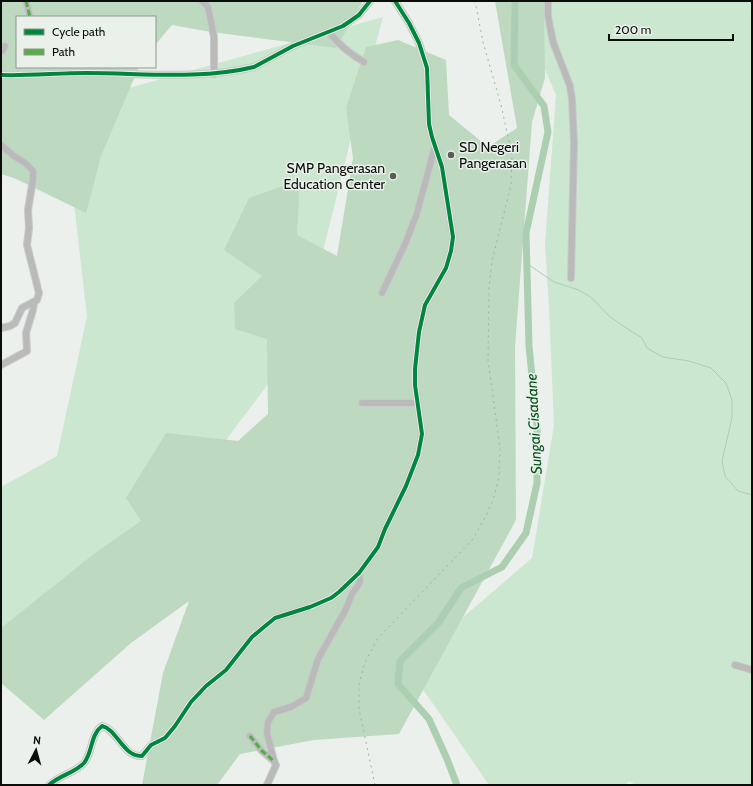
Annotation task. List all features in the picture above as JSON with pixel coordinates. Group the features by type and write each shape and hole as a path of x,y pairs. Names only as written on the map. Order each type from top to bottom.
{"street":[{"path":"26,1 30,16"},
{"path":"202,1 208,6 214,37 214,74"},
{"path":"1,75 85,73 214,74 254,68 293,46 329,32 352,20 359,15 370,1"},
{"path":"49,785 59,777 82,766 90,755 94,736 102,726 110,730 128,751 138,756 142,756 151,745 165,738 175,726 190,702 206,686 226,670 252,637 275,618 310,608 331,598 359,573 378,547 406,486 418,455 422,434 417,403 415,369 422,313 427,300 443,275 452,251 453,242 442,167 428,119 427,68 419,44 409,23 395,1"},
{"path":"548,1 548,16 553,42 570,86 572,99 574,143 572,278"},
{"path":"329,32 345,49 364,62"},
{"path":"1,146 25,163 32,171 33,179 28,210 29,228 27,242 30,260 39,293 37,300 20,310 15,323 1,328"},
{"path":"382,293 406,242 417,213 435,146"},
{"path":"1,365 27,351 26,333 34,302"},
{"path":"362,403 417,403"},
{"path":"267,785 276,766 267,734 268,722 274,712 291,706 306,698 318,659 346,610 352,594 360,581 359,573"},
{"path":"735,665 752,670"},
{"path":"250,736 262,751 274,761"}],"green space":[{"path":"1,1 363,1 336,48 211,32 172,25 156,44 156,16 16,16 16,68 139,68 101,156 86,213 14,178 1,174"},
{"path":"495,1 545,1 545,78 532,122 515,347 516,520 399,734 314,740 240,754 217,785 142,785 163,673 189,601 131,643 44,720 1,683 1,628 95,553 141,521 126,498 166,433 238,441 268,414 267,339 235,329 234,303 262,276 224,250 249,198 300,180 297,235 337,256 353,158 346,108 366,47 398,40 446,60 449,115 488,147 517,128"},
{"path":"538,1 752,1 752,785 635,785 630,781 624,785 489,785 414,678 433,643 532,558 554,425 545,244 556,95 534,43"},
{"path":"383,17 357,114 301,340 178,504 1,670 1,487 57,456 87,316 74,204 107,94"}],"waterway":[{"name":"Sungai Cisadane","path":"457,785 429,719 398,684 400,661 439,622 461,588 502,567 526,533 537,483 537,426 529,346 526,233 548,132 544,106 514,65 515,1"},
{"path":"526,263 554,282 579,290 592,298 608,315 642,338 647,348 663,357 689,361 711,368 726,383 732,400 732,418 722,461 725,476 738,491 752,495"}],"railway":[{"path":"375,785 359,709 359,685 365,662 378,638 473,539 487,514 495,494 499,476 500,448 488,360 489,289 492,261 511,185 512,155 501,105 483,42 475,1"}],"marked path":[{"path":"26,1 30,16"},
{"path":"250,736 262,751 274,761"}],"cycle path":[{"path":"1,75 87,73 192,75 234,71 254,67 293,46 343,26 359,15 370,1"},
{"path":"49,785 84,763 89,754 95,734 102,726 112,732 125,748 135,755 142,756 151,745 165,738 191,702 206,686 226,670 252,637 275,618 310,607 331,598 359,573 378,547 406,486 418,455 422,434 415,385 415,369 419,332 425,305 446,268 453,237 442,167 429,124 427,68 419,43 409,23 395,1"}],"place":[{"name":"SD Negeri Pangerasan","path":"451,155"},
{"name":"SMP Pangerasan Education Center","path":"393,176"}]}
